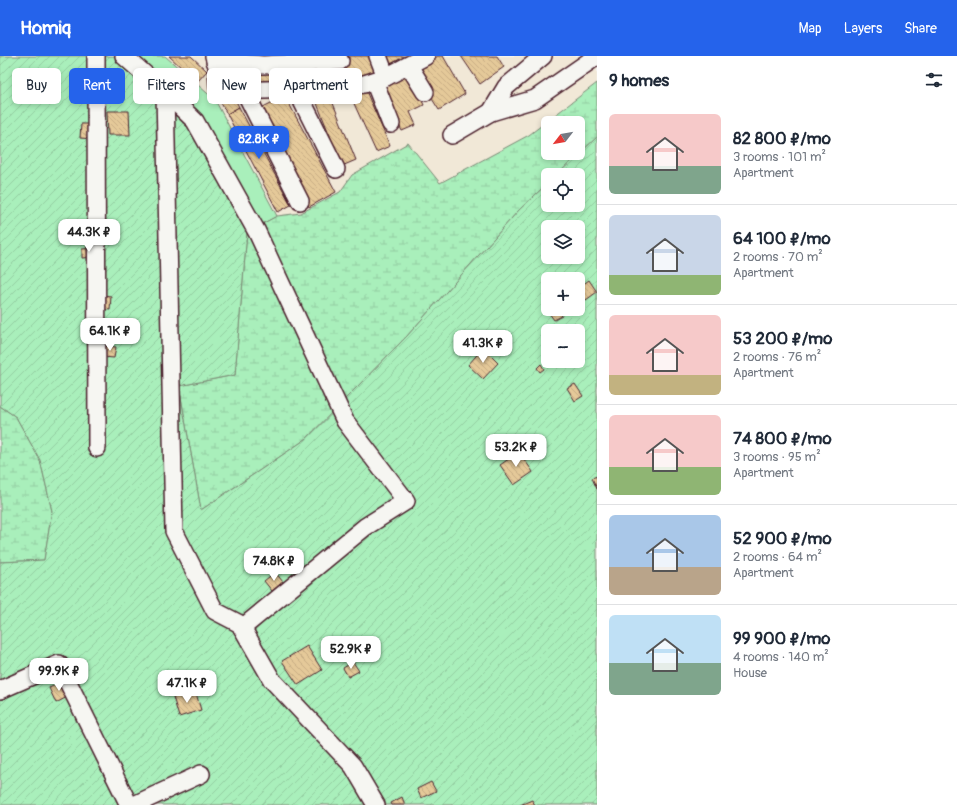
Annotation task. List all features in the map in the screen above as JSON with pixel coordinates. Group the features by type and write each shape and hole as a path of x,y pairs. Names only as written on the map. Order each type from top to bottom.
{"street":[{"path":"96,56 97,448"},
{"path":"124,56 138,68"},
{"path":"378,56 380,79 391,124"},
{"path":"362,84 380,79 409,66 426,56"},
{"path":"491,112 506,87 544,56"},
{"path":"452,135 491,112 535,99 597,56"},
{"path":"214,59 263,65 340,61"},
{"path":"409,66 425,92"},
{"path":"165,104 174,531 215,611 240,624 272,680 353,766 376,805"},
{"path":"177,104 195,121 257,232 345,421 406,501 365,527 242,628"},
{"path":"251,104 300,201"},
{"path":"304,104 336,169"},
{"path":"0,690 60,664 129,805"},
{"path":"134,805 201,774"}],"shaded area":[{"path":"165,56 597,56 597,83 554,116 541,116 541,126 529,135 440,183 352,175 340,192 301,213 277,216 217,104 261,104 261,68 207,68 207,93 199,86 199,68 179,68"}],"green space":[{"path":"0,56 116,56 133,71 133,104 170,104 184,117 247,232 235,375 179,386 201,510 306,439 407,336 519,210 541,190 541,212 585,212 585,168 564,168 573,160 585,160 585,148 597,137 597,805 0,805 0,562 44,560 52,511 40,460 16,417 0,406"},
{"path":"116,56 165,56 179,68 133,68 133,71"},
{"path":"597,83 597,137 585,148 585,116 554,116"},
{"path":"199,86 207,93 207,104 217,104 277,216 247,232 184,117 170,104 199,104"},
{"path":"541,126 541,160 573,160 564,168 541,168 541,190 519,210 407,336 306,439 201,510 179,386 235,375 247,232 277,216 301,213 340,192 352,175 408,143 440,183 529,135"},
{"path":"0,406 16,417 40,460 52,511 44,560 0,562"}],"building":[{"path":"169,56 191,56 207,71 199,80 199,68 182,68"},
{"path":"343,56 370,56 377,74 362,81 362,68 269,68 269,84 261,85 261,68 239,68"},
{"path":"383,56 417,56 390,71"},
{"path":"438,56 443,56 465,94 439,110 414,70"},
{"path":"461,56 497,56 504,67 480,84"},
{"path":"409,74 424,105 410,112 416,125 402,131 381,88"},
{"path":"366,91 390,146 376,152 354,104 362,104 362,93"},
{"path":"222,104 238,104 239,107 227,114"},
{"path":"269,104 289,104 336,192 309,207 257,110"},
{"path":"317,104 333,104 356,160 342,166"},
{"path":"239,107 291,205 278,212 227,114"},
{"path":"107,111 129,111 130,135 108,135"},
{"path":"81,124 93,124 93,139 80,138"},
{"path":"95,248 96,257 82,258 82,249"},
{"path":"589,280 597,292 586,300 585,298 585,283"},
{"path":"102,295 111,296 110,310 101,309"},
{"path":"551,316 562,316 554,320"},
{"path":"105,346 116,347 114,358 103,357"},
{"path":"483,348 498,363 483,379 468,365"},
{"path":"541,364 541,368 544,369 540,372 537,368"},
{"path":"575,384 583,396 575,401 567,388"},
{"path":"519,452 533,472 514,485 500,465"},
{"path":"597,476 597,489 592,478"},
{"path":"275,572 283,582 272,591 264,581"},
{"path":"307,646 322,670 298,685 282,661"},
{"path":"353,662 359,671 348,677 343,668"},
{"path":"62,682 69,696 56,703 49,688"},
{"path":"195,690 201,710 179,717 173,697"},
{"path":"431,782 436,791 421,798 417,789"},
{"path":"402,797 405,805 392,805 391,803"},
{"path":"532,800 535,805 520,805"}]}
